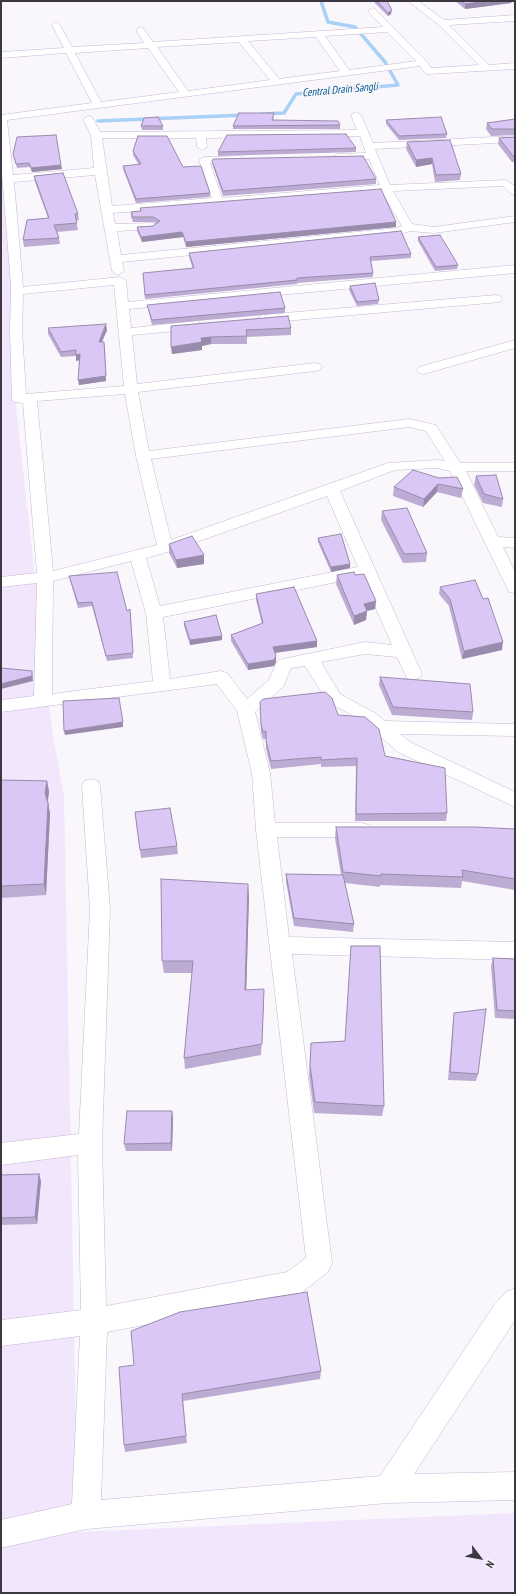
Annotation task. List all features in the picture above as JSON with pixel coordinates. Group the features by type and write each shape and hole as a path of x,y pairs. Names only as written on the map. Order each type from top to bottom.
{"street":[{"path":"412,1 442,23 487,68"},
{"path":"372,11 423,62 428,71 515,66"},
{"path":"442,23 515,18"},
{"path":"56,25 98,105"},
{"path":"1,55 390,29"},
{"path":"140,30 185,94"},
{"path":"319,34 346,73"},
{"path":"242,39 276,82"},
{"path":"315,367 131,389 19,399 16,291 8,179 3,122 1,119 423,62"},
{"path":"356,116 386,188 408,226"},
{"path":"88,119 96,135 100,171 120,281 131,389 143,456 165,548"},
{"path":"96,135 364,133"},
{"path":"201,135 204,160 218,201"},
{"path":"327,157 371,151 515,139"},
{"path":"204,160 250,159"},
{"path":"8,179 100,171"},
{"path":"107,210 386,188 511,182 515,192"},
{"path":"116,259 400,230 408,226 434,230 515,219"},
{"path":"110,228 153,226"},
{"path":"122,306 515,269"},
{"path":"16,291 120,281"},
{"path":"252,320 496,299"},
{"path":"125,332 212,324"},
{"path":"424,370 515,344"},
{"path":"30,398 45,577 43,700"},
{"path":"143,456 409,422 430,428 456,467 515,588"},
{"path":"1,582 45,577 165,548 394,466 438,464 456,467 515,467"},
{"path":"332,489 413,674"},
{"path":"492,542 515,543"},
{"path":"137,554 154,613 162,686"},
{"path":"154,613 368,571"},
{"path":"246,710 277,683 284,664 365,648 404,652"},
{"path":"310,659 334,698 369,717 404,747 515,800"},
{"path":"1,706 162,686 221,677 246,710 261,774 266,830 319,1263 292,1284 94,1321 1,1333"},
{"path":"380,727 515,730"},
{"path":"86,1515 94,1321 90,1143 100,909 91,786"},
{"path":"266,830 383,830"},
{"path":"280,945 515,951"},
{"path":"1,1154 90,1143"},
{"path":"388,1489 504,1313 515,1301"},
{"path":"1,1534 86,1515 388,1489 515,1486"}],"shaded area":[{"path":"1,129 16,331 15,398 52,730 64,797 78,1532 515,1513 515,1593 1,1593"}],"building":[{"path":"377,1 387,1 392,10 388,13"},
{"path":"462,1 486,1 465,4"},
{"path":"239,113 274,113 272,120 338,121 340,125 233,126"},
{"path":"158,117 163,126 141,126 144,118"},
{"path":"441,117 447,134 399,136 386,120"},
{"path":"515,119 515,129 492,129 487,123"},
{"path":"346,134 356,148 218,152 227,135"},
{"path":"56,135 61,165 31,168 29,163 16,164 13,154 17,137"},
{"path":"138,136 167,136 183,167 201,166 210,193 136,199 123,166 141,164 133,151"},
{"path":"515,137 515,156 513,156 499,138"},
{"path":"450,140 461,174 436,175 432,158 416,160 407,142"},
{"path":"363,156 376,179 223,191 212,161 213,159"},
{"path":"63,173 78,214 75,214 77,223 54,225 59,238 23,240 27,220 49,218 34,176"},
{"path":"381,189 396,222 186,242 182,232 141,237 137,227 153,226 160,221 153,217 133,217 131,212 141,211 140,208"},
{"path":"401,231 411,254 370,257 373,273 297,278 297,280 145,295 143,273 194,268 189,253"},
{"path":"440,235 458,265 436,267 418,237"},
{"path":"375,283 379,300 357,302 350,286"},
{"path":"280,292 285,308 152,320 147,305"},
{"path":"288,316 291,328 246,330 247,336 201,338 202,342 171,347 171,326"},
{"path":"106,324 99,342 104,342 106,376 78,380 80,354 76,355 76,350 61,352 48,328"},
{"path":"413,470 439,478 457,477 463,489 438,484 424,499 394,487"},
{"path":"496,475 503,499 484,494 476,476"},
{"path":"407,508 427,553 404,554 382,511"},
{"path":"341,534 350,564 331,567 318,538"},
{"path":"192,536 204,555 176,560 169,544"},
{"path":"117,572 127,611 130,609 133,653 106,656 92,602 78,603 69,576"},
{"path":"354,572 355,575 364,574 376,601 364,604 367,611 354,616 337,575"},
{"path":"475,580 483,599 488,598 503,642 464,651 450,599 440,587"},
{"path":"294,587 317,641 273,647 276,656 274,660 248,664 231,635 263,623 256,594"},
{"path":"216,615 222,636 190,640 184,622"},
{"path":"1,668 32,671 32,676 1,684"},
{"path":"380,677 470,684 473,712 393,707"},
{"path":"325,692 332,698 338,715 365,717 379,729 385,756 445,768 447,813 356,814 357,758 321,760 321,757 271,761 266,741 266,731 263,732 261,724 260,702 263,699"},
{"path":"119,698 123,722 64,731 63,701"},
{"path":"1,780 47,781 45,793 48,803 44,884 1,886"},
{"path":"170,808 177,846 140,850 135,812"},
{"path":"336,827 475,827 515,829 515,879 462,870 463,877 381,874 381,876 343,872"},
{"path":"286,874 343,875 354,924 294,918"},
{"path":"161,879 248,884 245,990 264,989 262,1044 184,1058 193,961 162,961"},
{"path":"351,946 380,946 384,1106 315,1102 310,1065 311,1043 345,1041"},
{"path":"493,958 515,959 515,1011 497,1010"},
{"path":"486,1009 478,1074 450,1072 454,1013"},
{"path":"127,1111 172,1111 171,1143 124,1144"},
{"path":"39,1174 35,1217 1,1218 1,1175"},
{"path":"307,1292 321,1371 182,1394 186,1436 124,1445 119,1367 134,1365 131,1331 180,1312"}],"waterway":[{"name":"Central Drain Sangli","path":"263,114 284,113 296,94 398,85 385,62 355,27 328,22 321,1"},
{"name":"Central Drain Sangli","path":"98,121 246,115"}]}
